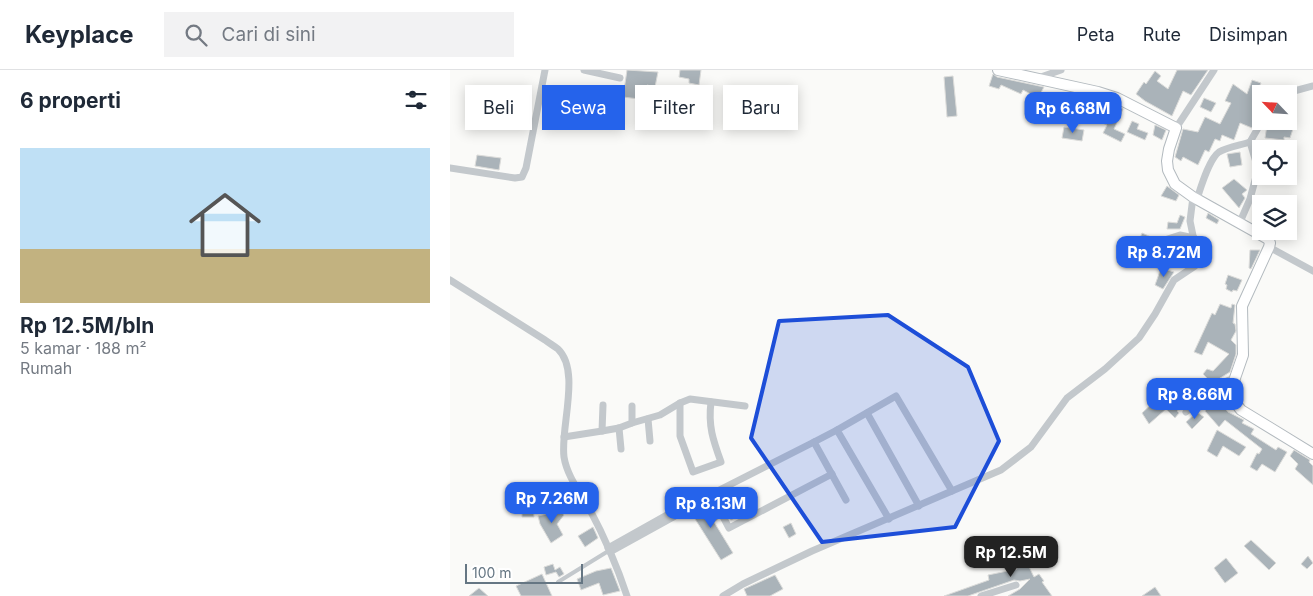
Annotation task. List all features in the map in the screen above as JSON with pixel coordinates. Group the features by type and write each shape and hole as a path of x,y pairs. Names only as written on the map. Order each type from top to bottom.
{"street":[{"path":"450,168 515,178 522,176 526,168 545,70"},
{"path":"584,70 620,78"},
{"path":"998,70 1117,98 1176,128"},
{"path":"1035,79 1061,70"},
{"path":"1214,70 1176,128 1169,148 1168,170 1175,184 1195,198 1268,239 1269,247 1242,306 1243,355 1234,378 1232,393 1234,401 1241,410 1313,454"},
{"path":"1298,90 1313,86"},
{"path":"723,596 742,584 803,555 1001,470 1031,447 1067,398 1105,369 1139,338 1174,280 1196,266 1197,254 1190,221 1195,198 1217,154 1222,150 1250,142 1257,130"},
{"path":"1240,222 1250,199 1258,169 1250,142"},
{"path":"1146,246 1180,235 1194,238"},
{"path":"1269,247 1313,271"},
{"path":"450,280 558,350 567,366 568,388 564,455 569,475 589,509 609,550 627,596"},
{"path":"1186,412 1212,388 1221,382 1234,378"},
{"path":"609,550 677,515 680,510 837,430 896,396 952,491"},
{"path":"564,437 619,428 660,415 680,402 690,399 745,406"},
{"path":"680,402 682,444 693,472 721,462 709,421 711,402"},
{"path":"602,431 603,405"},
{"path":"632,406 632,423"},
{"path":"867,413 919,506"},
{"path":"648,419 650,441"},
{"path":"619,428 621,449"},
{"path":"837,430 889,518"},
{"path":"814,442 846,500"},
{"path":"711,494 729,528 832,474"},
{"path":"981,596 1002,593 1016,585"}],"lane":[{"path":"558,582 609,550"}],"highlighted area":[{"path":"888,315 968,367 999,441 955,527 822,542 751,438 779,321"}],"building":[{"path":"627,70 658,72 655,85 635,85 635,98 625,97"},
{"path":"680,70 701,70 699,85 689,83 689,79 679,77"},
{"path":"1177,70 1208,70 1191,95 1183,91 1172,116 1136,94 1155,71 1161,76 1157,81 1168,89"},
{"path":"993,74 997,77 1044,87 1038,98 1023,90 1021,94 1001,85 999,89 989,86"},
{"path":"953,76 957,116 947,117 944,77"},
{"path":"1252,80 1261,83 1260,85 1252,85 1252,128 1240,123 1234,140 1222,135 1220,141 1215,139 1209,152 1205,150 1198,165 1183,157 1181,161 1175,157 1183,129 1198,132 1205,117 1220,124 1231,103 1225,101 1233,84 1247,94"},
{"path":"1204,98 1216,103 1211,112 1200,107"},
{"path":"1105,101 1123,109 1114,129 1125,134 1121,142 1103,133 1107,125 1095,120"},
{"path":"1132,121 1139,124 1137,129 1148,133 1145,140 1127,132"},
{"path":"1155,125 1166,130 1162,140 1153,135"},
{"path":"1064,127 1084,130 1082,141 1062,138"},
{"path":"1266,130 1293,130 1290,138 1284,137 1284,140 1265,138"},
{"path":"1240,152 1242,165 1230,167 1227,154"},
{"path":"477,155 501,158 499,170 475,166"},
{"path":"1234,179 1247,190 1242,194 1245,198 1239,208 1222,188"},
{"path":"1167,186 1179,195 1176,201 1161,196"},
{"path":"1208,213 1219,220 1217,224 1206,218"},
{"path":"1180,215 1185,217 1180,229 1167,229 1168,222 1177,223"},
{"path":"1142,233 1151,237 1141,244 1138,243"},
{"path":"1204,238 1208,257 1202,258 1199,239"},
{"path":"1178,241 1189,242 1191,253 1180,255"},
{"path":"1250,250 1260,250 1251,269 1249,268"},
{"path":"1161,268 1174,272 1163,289 1155,285"},
{"path":"1228,275 1242,280 1237,291 1233,290 1232,292 1226,289 1227,285 1225,284"},
{"path":"1220,304 1231,308 1232,304 1235,305 1233,323 1235,324 1236,331 1231,340 1236,345 1236,354 1230,372 1212,383 1203,374 1207,369 1213,371 1229,354 1208,342 1202,355 1194,352 1212,313 1215,315"},
{"path":"1178,382 1186,386 1182,393 1191,399 1177,411 1179,413 1175,418 1166,409 1149,424 1142,413 1156,400 1157,402 1171,385 1174,388"},
{"path":"1222,389 1225,393 1216,399 1228,412 1244,420 1242,423 1254,429 1251,434 1276,450 1278,447 1287,452 1275,472 1262,464 1257,471 1250,467 1257,453 1259,454 1262,449 1225,420 1219,427 1205,411 1210,406 1206,401"},
{"path":"1197,412 1204,417 1192,429 1186,422"},
{"path":"1217,430 1246,447 1239,456 1223,446 1217,457 1207,451"},
{"path":"1294,450 1310,460 1309,462 1313,466 1313,485 1295,469 1298,464 1290,456"},
{"path":"730,492 742,514 731,520 719,498"},
{"path":"522,496 533,496 534,517 522,517"},
{"path":"709,501 718,519 714,522 733,553 721,560 690,511"},
{"path":"554,506 564,515 557,524 563,535 551,543 540,524 538,516 547,514"},
{"path":"791,523 796,534 789,538 783,527"},
{"path":"593,527 598,538 585,547 578,536"},
{"path":"1016,540 1034,577 1039,574 1052,596 1008,596 1020,589 1030,579 1014,580 968,596 944,596 989,580 988,575 1017,569 1004,547"},
{"path":"1251,540 1276,563 1269,570 1244,546"},
{"path":"1308,556 1313,563 1307,569 1301,564"},
{"path":"1226,558 1238,573 1225,583 1214,568"},
{"path":"553,564 555,570 560,567 564,574 559,577 556,572 546,575 544,567"},
{"path":"611,568 620,591 603,595 599,583 581,590 577,579 596,571"},
{"path":"542,574 552,596 521,596 516,586"},
{"path":"775,575 783,589 770,596 747,596 744,589"},
{"path":"1155,587 1161,596 1142,596"},
{"path":"479,588 488,596 469,596"}]}
